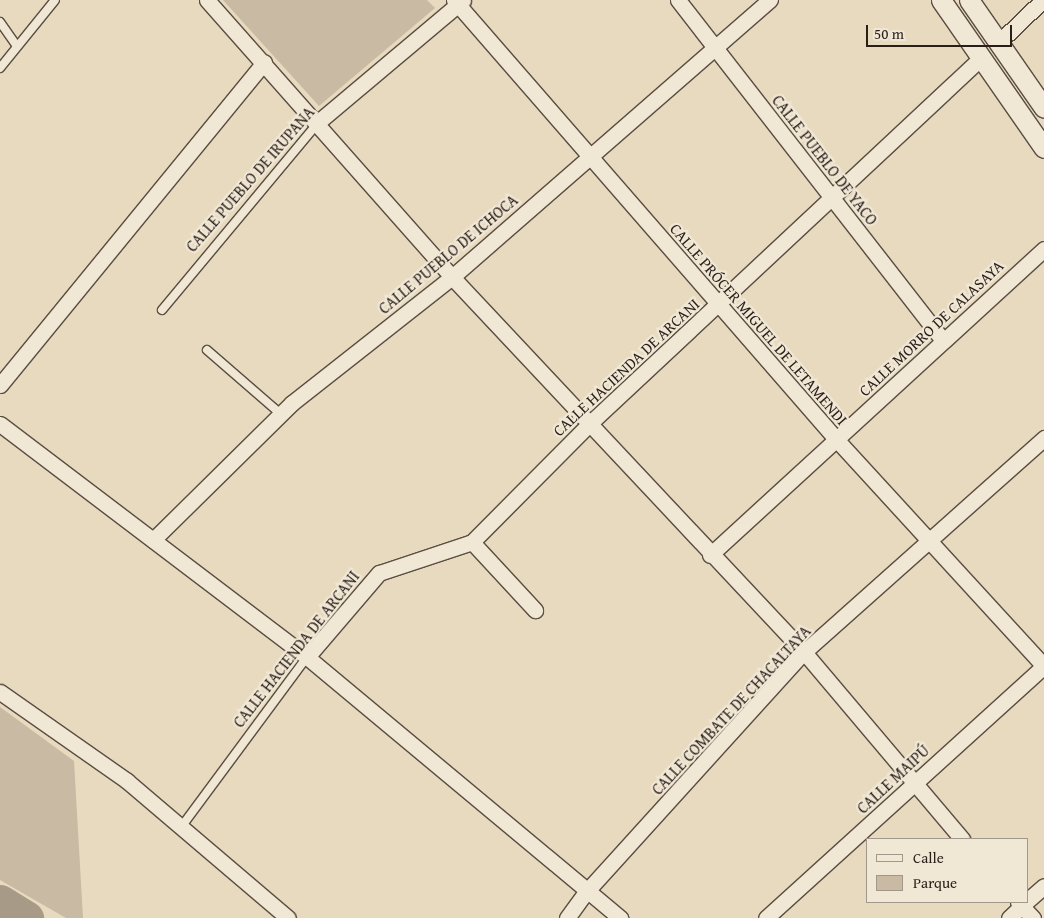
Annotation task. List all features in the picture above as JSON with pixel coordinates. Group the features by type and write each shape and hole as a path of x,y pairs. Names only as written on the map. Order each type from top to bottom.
{"street":[{"path":"207,0 264,62 452,277 710,555 804,652 912,784 961,838"},
{"name":"CALLE PUEBLO DE YACO","path":"678,0 943,341"},
{"name":"CALLE PUEBLO DE ICHOCA","path":"153,540 281,414 452,277 770,0"},
{"path":"941,0 1044,148"},
{"path":"969,0 1044,108"},
{"path":"998,43 1043,0"},
{"name":"CALLE PUEBLO DE IRUPANA","path":"317,124 458,1"},
{"name":"CALLE PRÓCER MIGUEL DE LETAMENDI","path":"458,1 836,439 1044,666"},
{"name":"CALLE HACIENDA DE ARCANI","path":"307,657 379,573 472,542 588,425 982,57"},
{"path":"0,385 264,62"},
{"name":"CALLE MORRO DE CALASAYA","path":"710,555 1044,249"},
{"path":"0,424 307,657 586,892 620,918"},
{"name":"CALLE COMBATE DE CHACALTAYA","path":"568,918 586,892 804,652 1044,438"},
{"path":"472,542 535,610"},
{"name":"CALLE MAIPÚ","path":"766,918 1044,666"},
{"path":"0,692 127,781 288,918"},
{"path":"1029,897 1044,886"},
{"path":"1009,918 1022,903"},
{"path":"1024,903 1033,918"}],"lane":[{"path":"0,68 54,0"},
{"path":"0,22 17,46"},
{"name":"CALLE PUEBLO DE IRUPANA","path":"162,310 317,124"},
{"path":"207,350 281,414"},
{"name":"CALLE HACIENDA DE ARCANI","path":"182,826 307,657"}],"green space":[{"path":"223,0 427,0 435,8 319,106"},
{"path":"0,707 74,761 83,918 66,918 0,880"}],"waterway":[{"path":"0,902 26,918"}]}
